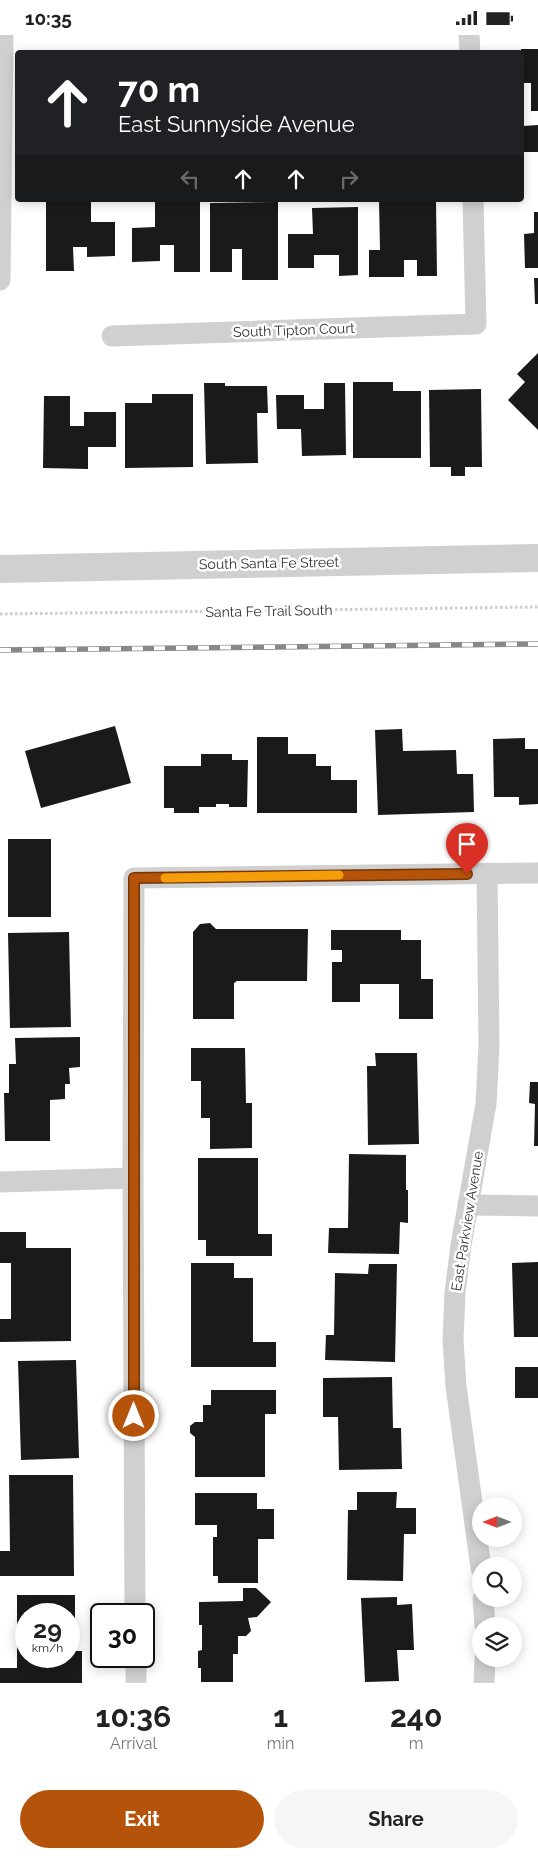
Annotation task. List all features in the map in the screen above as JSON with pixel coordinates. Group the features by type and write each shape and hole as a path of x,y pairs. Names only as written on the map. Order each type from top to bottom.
{"street":[{"path":"0,280 3,35"},
{"path":"470,35 470,50"},
{"name":"South Tipton Court","path":"112,336 476,324 473,202"},
{"name":"South Santa Fe Street","path":"0,569 538,558"},
{"name":"East Parkview Avenue","path":"479,1557 456,1386 453,1340 460,1245 486,1104 488,1065 487,873"},
{"path":"136,1603 133,1178 134,878 538,873"},
{"path":"0,1182 133,1178"},
{"path":"468,1205 538,1206"},
{"path":"484,1683 485,1667"},
{"path":"136,1668 136,1683"}],"path":[{"name":"Santa Fe Trail South","path":"0,614 538,607"}],"building":[{"path":"538,49 538,111 531,111 531,83 524,83 524,50 521,50"},
{"path":"538,125 538,152 524,152 524,126"},
{"path":"46,202 91,202 91,222 115,222 115,256 87,257 87,247 73,247 74,271 46,271"},
{"path":"155,202 200,202 200,272 174,272 174,245 160,245 160,261 132,262 132,228 155,227"},
{"path":"278,202 278,280 242,280 242,249 232,249 232,272 210,272 210,203"},
{"path":"379,202 436,202 437,276 417,276 417,260 404,260 404,277 369,277 369,250 380,250"},
{"path":"358,207 358,275 339,276 339,255 314,255 314,268 288,268 288,234 313,234 312,208"},
{"path":"534,212 538,212 538,268 525,268 524,234 534,233"},
{"path":"534,278 538,278 538,304 535,304"},
{"path":"538,353 538,430 508,400 525,382 517,374"},
{"path":"353,382 393,382 393,391 421,391 421,458 353,458"},
{"path":"204,383 225,383 225,386 267,386 268,413 257,413 258,463 206,464"},
{"path":"324,383 345,383 346,455 302,456 301,429 277,429 276,395 304,395 304,409 324,409"},
{"path":"481,389 482,467 465,467 465,476 451,476 451,467 430,467 429,390"},
{"path":"152,394 193,394 193,467 125,468 125,403 152,403"},
{"path":"44,396 70,396 70,426 84,426 84,412 116,412 116,447 88,447 88,469 43,468"},
{"path":"115,726 131,783 41,808 25,751"},
{"path":"402,729 403,751 456,750 457,774 473,774 474,812 378,815 375,730"},
{"path":"257,737 288,737 288,754 316,754 316,766 331,766 331,780 357,780 357,813 257,813"},
{"path":"525,738 525,749 538,749 538,804 519,805 519,797 494,797 493,739"},
{"path":"201,754 232,754 232,760 248,760 247,807 229,807 229,804 216,804 216,807 199,807 199,813 174,813 174,808 164,808 164,766 201,766"},
{"path":"8,839 51,839 51,917 8,917"},
{"path":"210,923 216,929 308,929 307,981 237,981 234,983 234,1019 193,1019 193,932 200,924"},
{"path":"331,930 401,930 401,940 421,940 421,979 433,979 433,1019 399,1019 399,984 360,984 360,1002 332,1002 332,962 342,962 342,950 331,950"},
{"path":"69,932 71,1027 10,1028 8,933"},
{"path":"80,1037 80,1067 69,1068 70,1084 65,1084 65,1099 50,1100 50,1141 5,1141 4,1093 9,1093 9,1064 16,1064 15,1038"},
{"path":"191,1048 245,1048 246,1103 252,1103 252,1148 210,1149 210,1118 201,1118 201,1081 191,1081"},
{"path":"375,1053 417,1053 419,1144 368,1145 367,1066 376,1066"},
{"path":"530,1082 538,1082 538,1146 534,1146 535,1104 529,1103"},
{"path":"349,1154 406,1155 408,1223 400,1222 399,1254 328,1253 329,1228 348,1228"},
{"path":"198,1158 258,1158 258,1234 272,1234 272,1256 206,1256 206,1240 198,1240"},
{"path":"0,1232 26,1232 26,1248 71,1248 71,1341 0,1342 0,1319 11,1319 11,1263 0,1263"},
{"path":"538,1262 538,1337 514,1337 512,1263"},
{"path":"191,1263 234,1263 234,1278 253,1278 253,1342 276,1342 276,1367 191,1367"},
{"path":"369,1264 397,1264 395,1362 325,1360 326,1335 334,1335 335,1273 368,1274"},
{"path":"76,1360 79,1458 21,1460 18,1361"},
{"path":"515,1367 538,1367 538,1398 515,1398"},
{"path":"392,1377 393,1428 401,1428 402,1469 339,1470 338,1417 323,1417 323,1378"},
{"path":"211,1390 276,1390 276,1414 265,1414 265,1477 195,1477 195,1437 190,1433 190,1426 195,1422 203,1422 203,1405 211,1405"},
{"path":"9,1475 73,1475 74,1576 0,1576 0,1551 10,1551"},
{"path":"357,1492 397,1492 396,1508 416,1508 416,1534 404,1534 403,1581 347,1580 348,1510 357,1510"},
{"path":"195,1493 257,1493 257,1509 274,1509 274,1539 258,1539 258,1583 218,1583 218,1576 213,1576 213,1537 217,1537 217,1525 195,1525"},
{"path":"243,1588 256,1588 271,1602 257,1617 248,1618 251,1631 246,1636 238,1636 238,1654 233,1654 233,1682 201,1682 201,1668 198,1668 198,1651 202,1650 202,1625 199,1625 199,1602 243,1601"},
{"path":"17,1595 75,1595 75,1603 17,1603"},
{"path":"397,1597 397,1605 412,1604 414,1650 397,1650 399,1681 365,1682 361,1598"},
{"path":"80,1651 82,1651 82,1683 0,1683 0,1668 80,1668"}],"railway":[{"path":"0,650 538,644"}],"slow traffic":[{"path":"165,878 339,875"}],"route":[{"path":"134,1416 134,878 467,874"}]}
